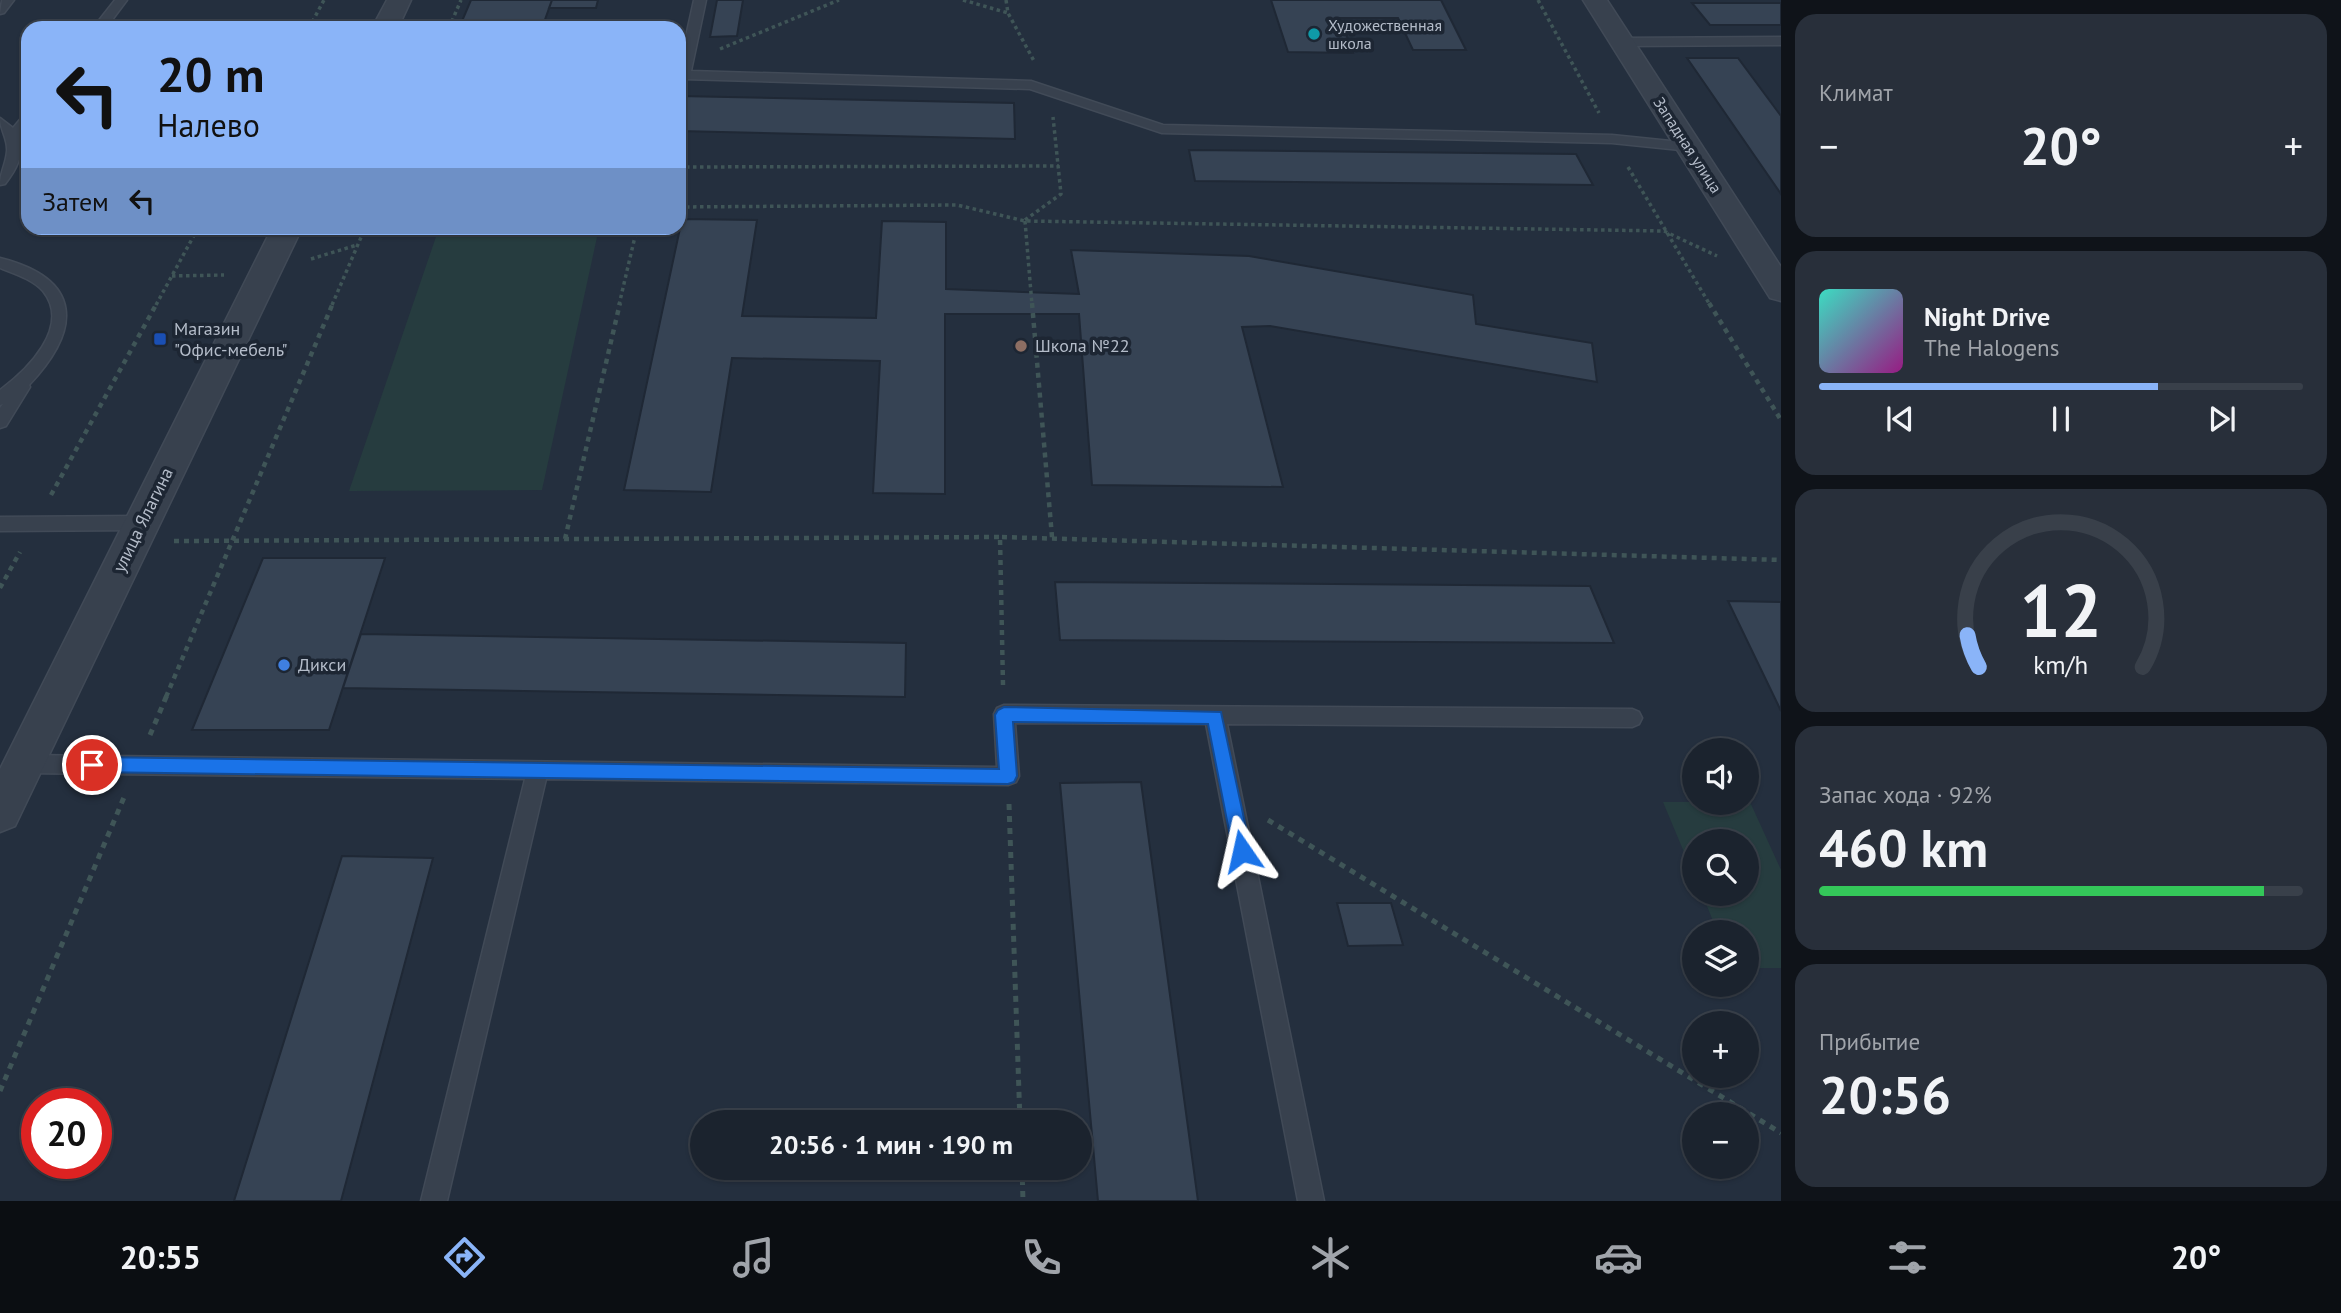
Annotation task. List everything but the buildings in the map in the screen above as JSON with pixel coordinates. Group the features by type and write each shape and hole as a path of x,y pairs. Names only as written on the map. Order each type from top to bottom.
{"street":[{"path":"388,21 399,0"},
{"name":"Западная улица","path":"1595,0 1781,291"},
{"name":"улица Ялагина","path":"0,813 284,235"}],"lane":[{"path":"0,10 8,0"},
{"path":"104,21 121,0"},
{"path":"686,58 700,0"},
{"path":"1622,42 1780,43"},
{"path":"686,71 1031,85 1162,129 1612,139 1690,147"},
{"path":"0,122 13,137 15,151 12,163 0,181"},
{"path":"13,137 21,127"},
{"path":"0,262 24,268 45,281 56,296 61,315 58,333 0,422"},
{"path":"0,399 30,374"},
{"path":"0,524 35,523 136,532"},
{"path":"24,764 1008,776 1004,715 1632,718"},
{"path":"1215,717 1311,1201"},
{"path":"434,1201 538,769"}],"path":[{"path":"313,21 324,0"},
{"path":"452,21 461,0"},
{"path":"686,70 839,0"},
{"path":"963,0 1008,13"},
{"path":"1006,0 1008,13 1051,92 1059,166 1061,194 1025,221"},
{"path":"686,167 1059,166"},
{"path":"686,207 957,205 1025,221 1664,231 1781,420"},
{"path":"1025,221 1052,537"},
{"path":"0,588 194,235"},
{"path":"0,1091 362,235"},
{"path":"565,539 635,235"},
{"path":"136,532 233,541 1052,537 1781,559"},
{"path":"1000,537 1004,715"},
{"path":"1008,776 1020,1110"},
{"path":"1232,798 1781,1133"},
{"path":"1022,1180 1023,1201"}],"green space":[{"path":"437,235 597,235 542,490 349,491"},
{"path":"1663,802 1682,802 1682,815 1756,815 1781,870 1781,968 1759,968 1759,920 1713,920 1707,906 1759,906 1759,829 1682,829 1682,847"}],"place":[{"name":"Художественная школа","path":"1314,34"},
{"name":"Магазин \"Офис-мебель\"","path":"160,339"},
{"name":"Школа №22","path":"1021,346"},
{"name":"Дикси","path":"284,665"}],"route":[{"path":"92,765 1008,776 1004,715 1215,717 1242,851"}]}
